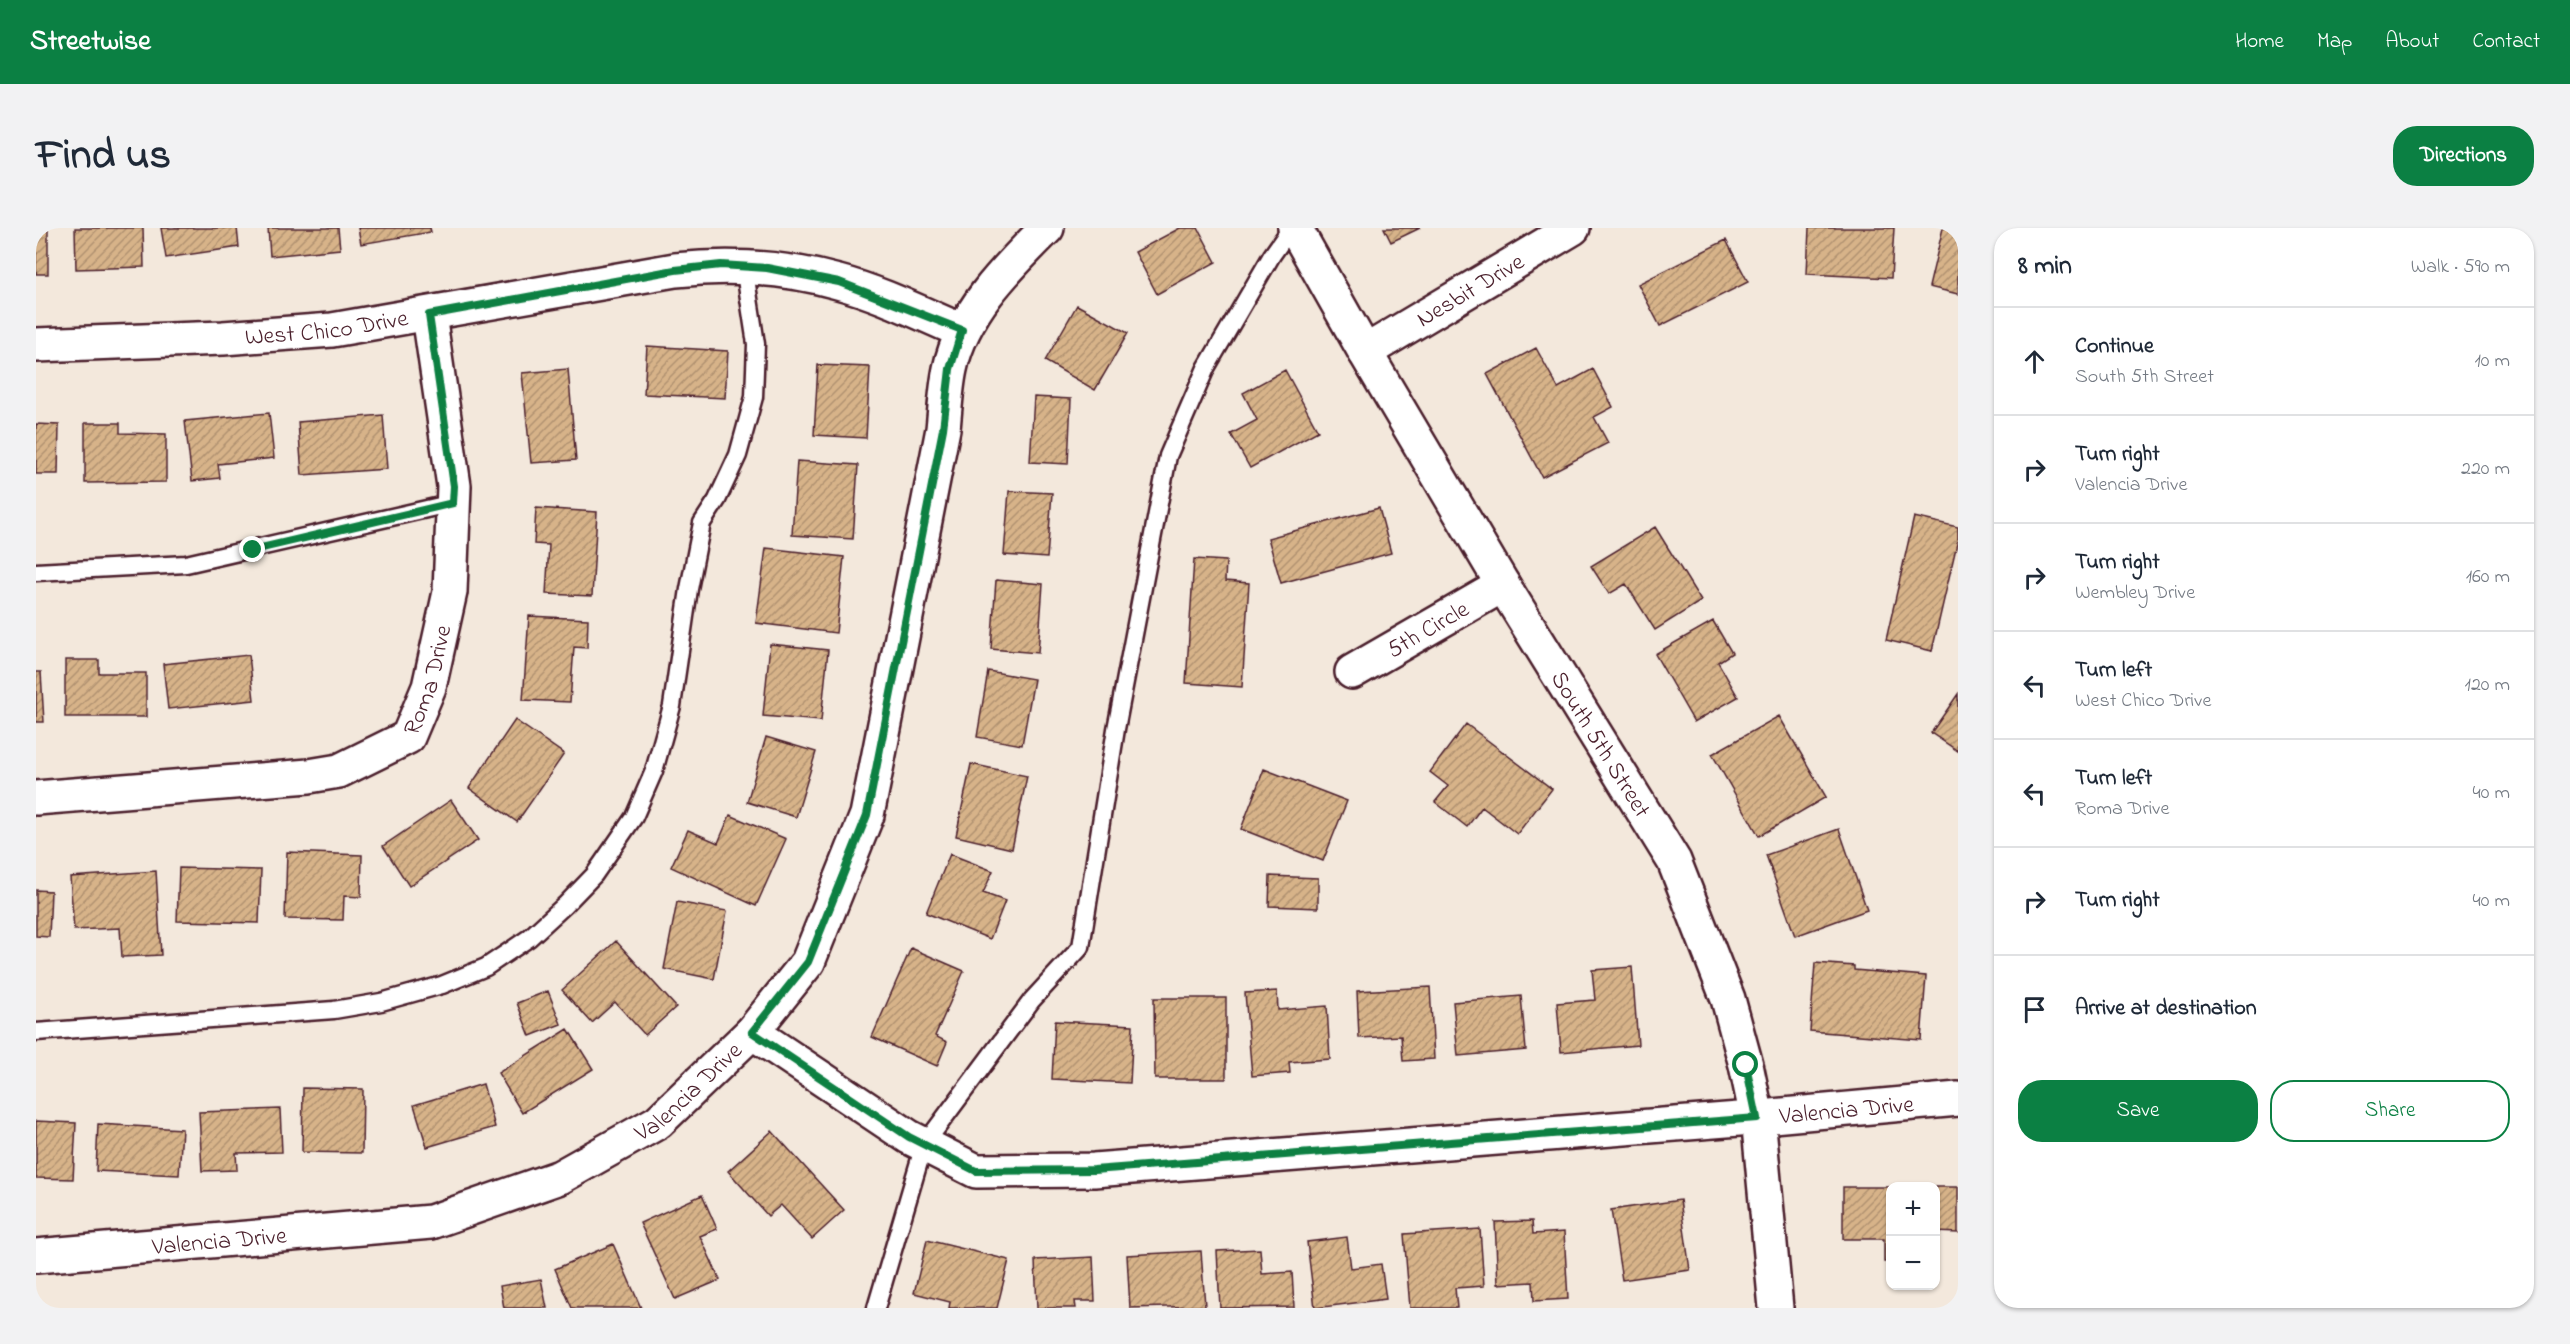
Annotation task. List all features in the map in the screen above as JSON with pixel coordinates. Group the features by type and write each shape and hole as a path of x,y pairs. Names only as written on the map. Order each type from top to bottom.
{"street":[{"path":"752,1032 808,962 867,815 943,429 950,369 962,330 1012,263 1047,228"},
{"name":"South 5th Street","path":"1293,228 1503,585 1674,861 1728,999 1746,1065 1757,1118 1776,1308"},
{"name":"Nesbit Drive","path":"1365,352 1573,228"},
{"name":"West Chico Drive","path":"36,345 223,338 332,330 429,315 675,270 721,265 767,268 839,282 962,330"},
{"name":"Roma Drive","path":"36,798 309,776 339,771 408,737 429,687 450,592 454,486 429,315"},
{"name":"5th Circle","path":"1352,672 1503,585"},
{"name":"Valencia Drive","path":"36,1256 431,1222 560,1177 658,1122 752,1032 924,1144 976,1171 1094,1170 1757,1118 1958,1099"}],"lane":[{"path":"876,1308 924,1144 1032,1000 1081,947 1116,729 1168,456 1206,368 1272,255 1293,228"},
{"path":"36,1032 334,1010 391,999 442,985 486,967 529,938 594,875 634,817 654,771 672,706 689,588 702,524 717,500 738,455 754,397 756,344 744,266"},
{"path":"36,572 186,564 453,503"}],"building":[{"path":"36,228 48,228 48,274 36,274"},
{"path":"75,228 143,228 144,267 76,269"},
{"path":"161,228 237,228 239,247 166,258"},
{"path":"268,228 338,228 340,249 270,256"},
{"path":"358,228 430,228 431,232 361,244"},
{"path":"1180,228 1198,228 1216,262 1157,294 1135,252"},
{"path":"1384,228 1420,228 1391,242"},
{"path":"1809,228 1894,228 1891,278 1807,274"},
{"path":"1943,228 1958,228 1958,294 1929,287"},
{"path":"1726,240 1748,282 1660,326 1638,284"},
{"path":"1077,305 1128,333 1095,390 1045,361"},
{"path":"647,346 728,351 725,398 644,394"},
{"path":"1536,348 1558,388 1593,369 1613,407 1594,417 1608,443 1542,477 1487,374"},
{"path":"818,365 870,367 866,438 814,435"},
{"path":"568,369 576,460 531,463 522,373"},
{"path":"1285,370 1318,431 1250,468 1231,434 1257,420 1243,393"},
{"path":"1034,397 1071,399 1068,464 1030,462"},
{"path":"269,413 274,458 218,464 220,478 192,481 185,421"},
{"path":"383,415 387,469 302,475 298,422"},
{"path":"85,423 120,423 120,433 166,434 166,482 85,483"},
{"path":"36,424 59,425 58,474 36,474"},
{"path":"797,461 858,465 853,539 792,535"},
{"path":"1009,491 1052,493 1047,558 1004,555"},
{"path":"536,508 597,512 592,596 546,594 549,545 534,544"},
{"path":"1379,508 1391,553 1281,583 1268,538"},
{"path":"1914,517 1958,527 1958,539 1932,651 1886,640"},
{"path":"1655,527 1701,601 1655,630 1626,584 1609,594 1591,566"},
{"path":"766,548 844,557 836,633 756,623"},
{"path":"1194,559 1226,561 1225,581 1249,583 1242,687 1186,683"},
{"path":"996,580 1043,584 1038,653 991,649"},
{"path":"529,616 588,619 587,648 574,647 570,702 523,700"},
{"path":"1713,621 1732,653 1718,662 1738,697 1694,722 1655,654"},
{"path":"770,644 828,650 821,721 763,716"},
{"path":"249,655 254,700 168,709 163,664"},
{"path":"65,660 99,660 99,673 146,673 146,717 65,717"},
{"path":"988,671 1034,679 1022,745 977,737"},
{"path":"36,672 41,672 44,722 36,722"},
{"path":"1958,694 1958,751 1931,733"},
{"path":"1779,716 1826,797 1759,836 1712,754"},
{"path":"515,720 564,754 517,822 469,788"},
{"path":"1466,724 1552,789 1517,834 1482,807 1467,827 1435,802 1448,786 1430,772"},
{"path":"766,737 816,752 796,817 747,802"},
{"path":"971,764 1027,776 1012,849 956,836"},
{"path":"1264,769 1347,801 1323,861 1241,829"},
{"path":"451,800 478,840 409,886 383,846"},
{"path":"730,815 786,839 756,906 671,867 688,830 718,843"},
{"path":"1839,829 1867,910 1795,936 1766,855"},
{"path":"287,852 362,855 361,897 344,896 343,920 285,919"},
{"path":"950,854 993,871 983,893 1005,901 990,939 926,913"},
{"path":"179,868 261,870 259,923 177,921"},
{"path":"156,871 161,955 122,957 120,928 74,930 70,877"},
{"path":"1270,876 1318,878 1318,908 1269,906"},
{"path":"36,890 51,891 49,937 36,936"},
{"path":"677,902 727,911 714,979 664,969"},
{"path":"616,941 676,1007 645,1035 615,1002 592,1023 562,990"},
{"path":"911,948 964,971 935,1036 947,1042 937,1066 872,1037"},
{"path":"1815,963 1854,966 1854,970 1926,976 1921,1040 1810,1031"},
{"path":"1632,967 1638,1045 1561,1052 1557,1003 1595,1000 1592,970"},
{"path":"1430,987 1434,1059 1403,1061 1401,1036 1359,1038 1357,991"},
{"path":"548,991 561,1024 530,1036 517,1003"},
{"path":"1277,991 1278,1010 1327,1006 1330,1059 1289,1062 1290,1073 1252,1076 1245,993"},
{"path":"1521,996 1526,1050 1458,1056 1453,1002"},
{"path":"1154,998 1226,998 1226,1079 1155,1079"},
{"path":"1055,1021 1133,1025 1130,1083 1052,1079"},
{"path":"568,1029 593,1069 522,1113 498,1073"},
{"path":"483,1084 495,1127 427,1147 414,1105"},
{"path":"303,1088 363,1089 362,1153 302,1152"},
{"path":"280,1109 282,1152 236,1153 237,1170 202,1171 199,1112"},
{"path":"36,1121 76,1123 73,1179 36,1178"},
{"path":"98,1124 182,1129 179,1175 96,1171"},
{"path":"772,1131 844,1210 812,1239 781,1205 768,1216 728,1171"},
{"path":"1843,1187 1886,1187 1886,1262 1884,1262 1884,1239 1843,1239"},
{"path":"1940,1187 1958,1187 1958,1233 1940,1232"},
{"path":"702,1195 717,1229 700,1236 720,1280 675,1299 640,1223"},
{"path":"1680,1200 1690,1270 1622,1280 1611,1210"},
{"path":"1532,1221 1533,1234 1564,1232 1568,1299 1534,1301 1533,1282 1498,1284 1495,1222"},
{"path":"1480,1229 1484,1286 1455,1288 1457,1308 1410,1308 1404,1234"},
{"path":"1347,1237 1351,1268 1381,1264 1386,1299 1315,1308 1307,1242"},
{"path":"927,1240 1009,1260 997,1308 949,1308 950,1302 914,1293"},
{"path":"613,1244 641,1308 572,1308 555,1269"},
{"path":"1260,1249 1262,1274 1292,1272 1294,1307 1220,1308 1217,1251"},
{"path":"1201,1251 1205,1306 1130,1308 1127,1255"},
{"path":"1093,1257 1095,1301 1075,1301 1076,1308 1037,1308 1035,1260"},
{"path":"541,1279 547,1308 504,1308 500,1286"}],"route":[{"path":"253,550 453,503 454,486 429,315 675,270 721,265 767,268 839,282 962,330 950,369 943,429 867,815 808,962 752,1032 909,1137 976,1171 1094,1170 1757,1118 1746,1065"}]}
